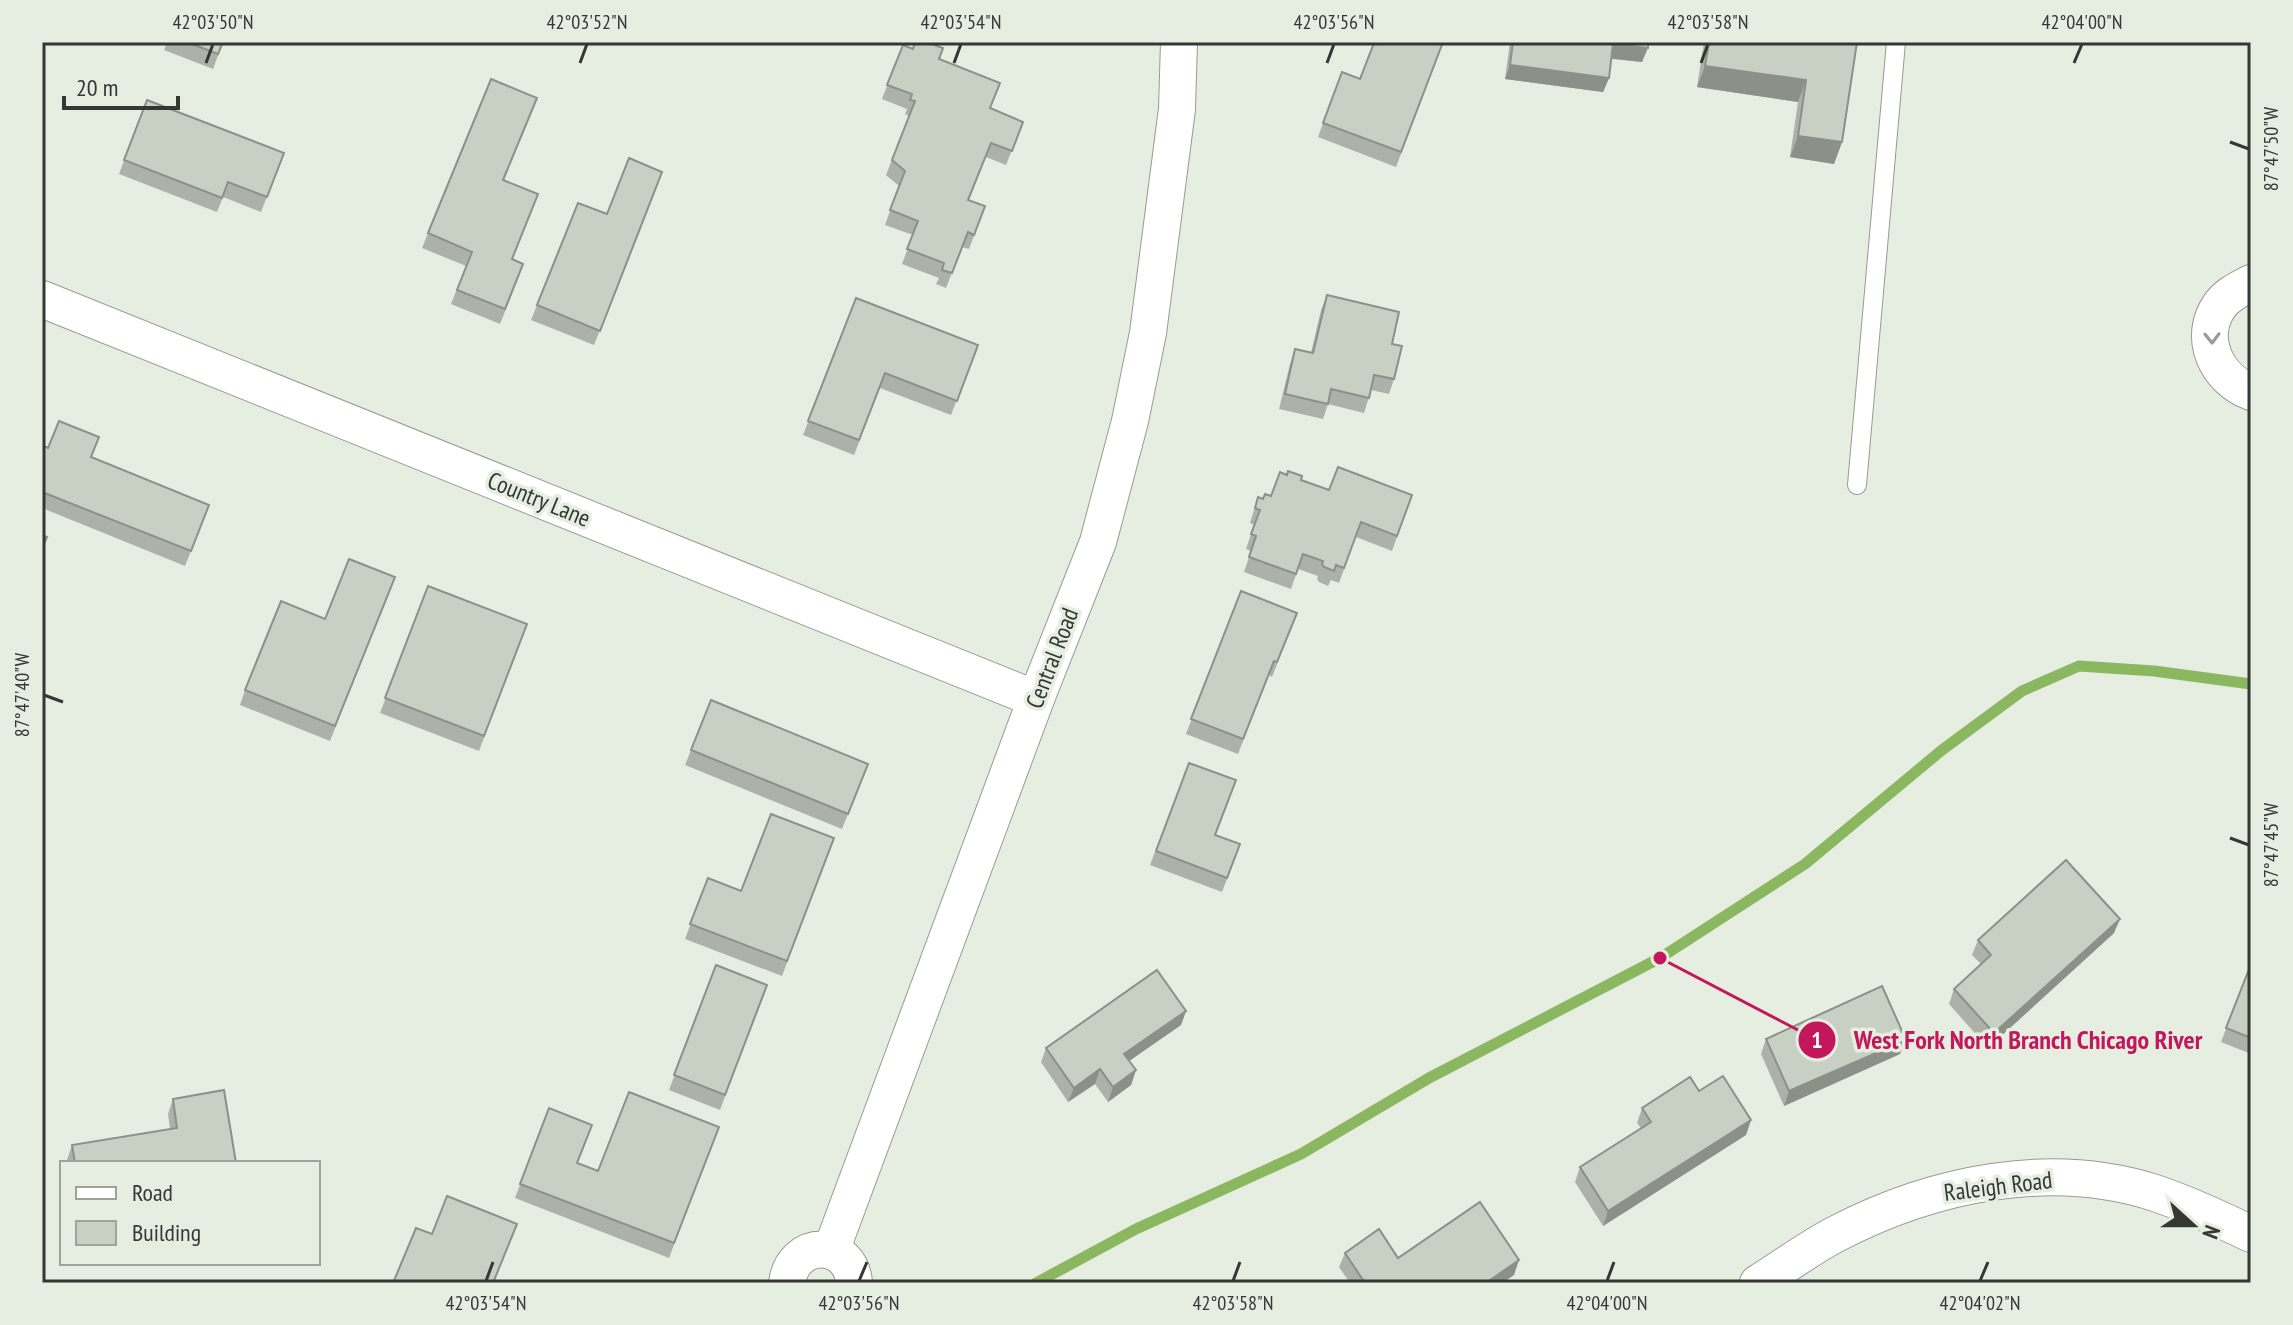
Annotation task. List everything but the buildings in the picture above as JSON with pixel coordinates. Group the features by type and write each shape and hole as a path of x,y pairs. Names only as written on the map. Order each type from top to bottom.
{"street":[{"name":"Central Road","path":"831,1251 1036,699 1098,542 1130,421 1148,333 1177,109 1179,42"},
{"path":"2251,283 2234,291 2220,305 2212,323 2210,342 2215,361 2226,377 2251,392"},
{"name":"Country Lane","path":"42,299 1036,699"},
{"name":"Raleigh Road","path":"1758,1283 1834,1235 1901,1204 1963,1186 2032,1177 2092,1179 2154,1193 2251,1234"},
{"path":"787,1283 789,1271 801,1255 821,1249 842,1257 849,1265 854,1283"}],"lane":[{"path":"1857,485 1896,42"}],"waterway":[{"path":"1036,1283 1136,1229 1301,1154 1429,1078 1660,958 1805,864 1942,750 2022,691 2079,666 2154,671 2251,684"}],"place":[{"name":"West Fork North Branch Chicago River","path":"1660,958"}]}
